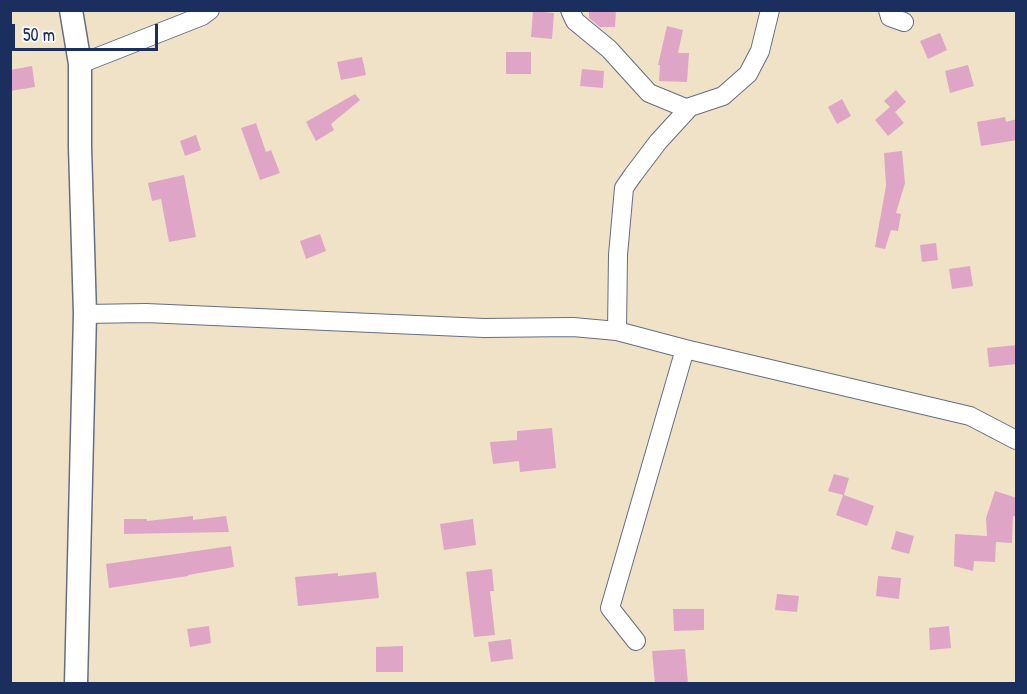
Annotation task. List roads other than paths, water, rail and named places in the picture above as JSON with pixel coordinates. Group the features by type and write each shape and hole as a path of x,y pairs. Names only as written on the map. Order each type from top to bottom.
{"street":[{"path":"71,10 80,64 80,147 86,314 76,684"},
{"path":"570,10 575,21 609,49 649,93 688,110"},
{"path":"617,332 618,255 624,188 658,142 690,107 723,96 748,74 760,51 770,10"},
{"path":"888,10 890,17 903,22"},
{"path":"80,64 205,12"},
{"path":"86,314 146,313 484,328 573,327 617,332 970,416 1017,440"},
{"path":"636,640 610,608 685,349"}]}
